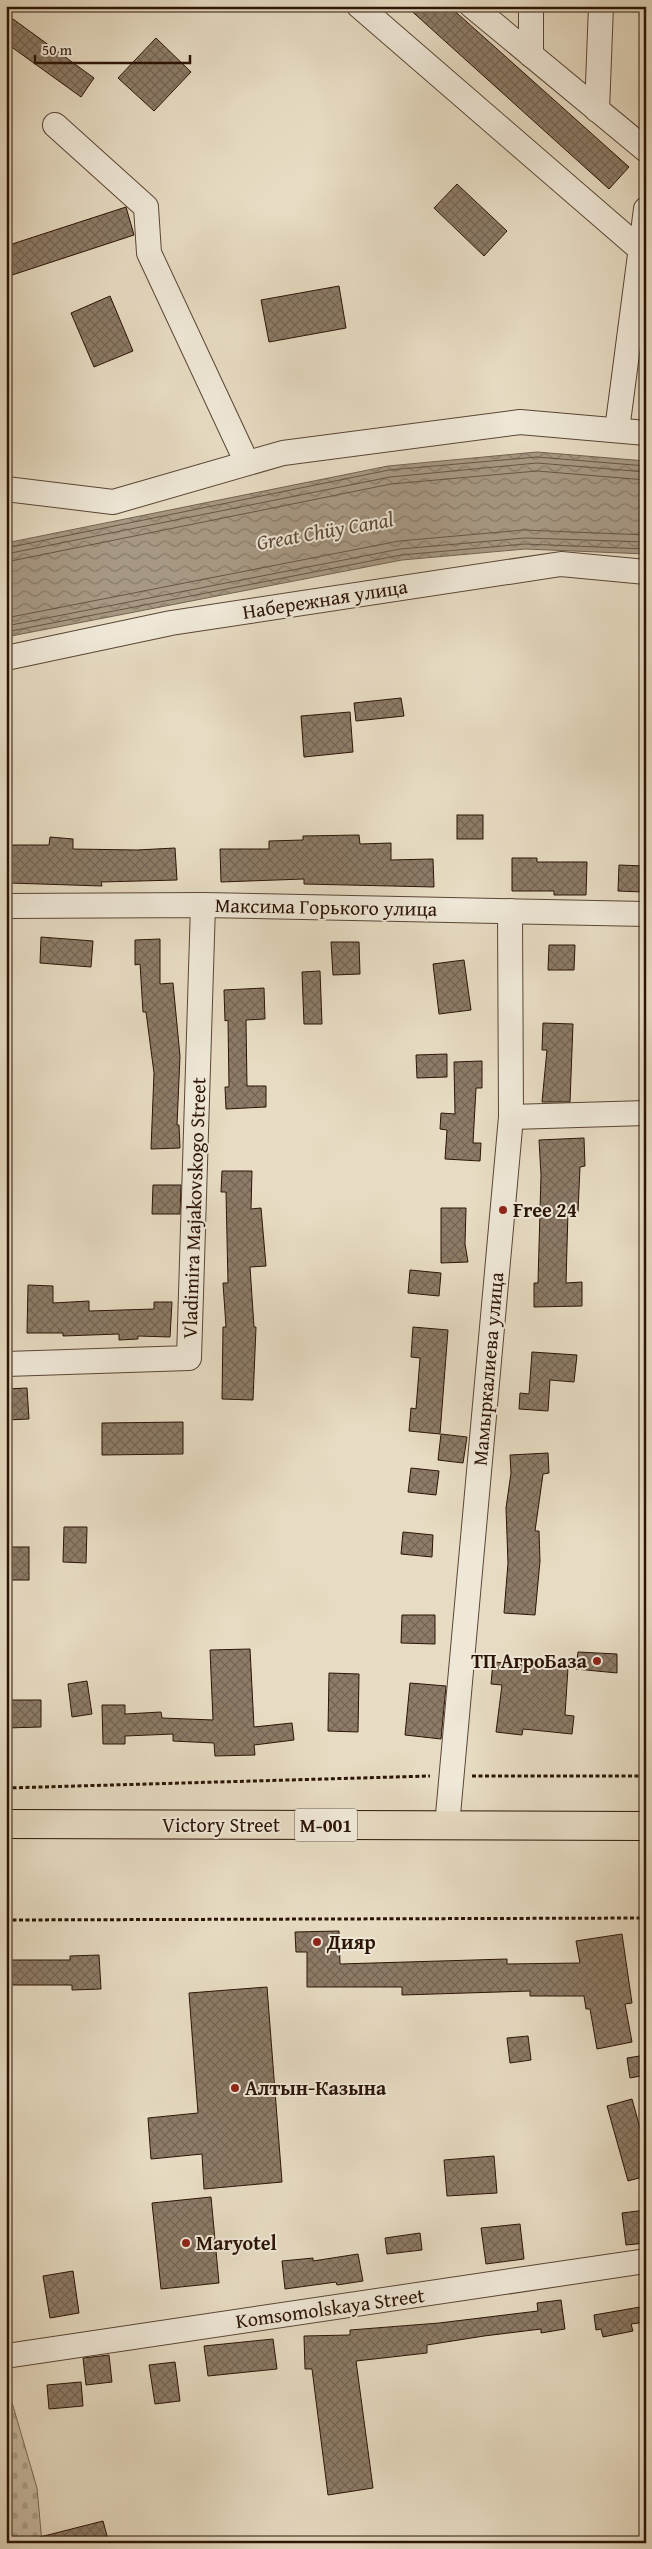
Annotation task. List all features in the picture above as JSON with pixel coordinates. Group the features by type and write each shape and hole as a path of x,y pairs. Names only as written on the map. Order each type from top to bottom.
{"main road":[{"name":"Victory Street","path":"6,1824 646,1826"}],"street":[{"path":"359,6 640,249"},
{"path":"472,6 646,150"},
{"path":"531,6 531,55"},
{"path":"597,110 601,6"},
{"path":"55,125 146,207 149,253 247,463"},
{"path":"617,430 646,209"},
{"path":"6,489 113,502 283,452 520,422 646,433"},
{"name":"Набережная улица","path":"6,658 171,623 561,564 646,572"},
{"name":"Максима Горького улица","path":"6,906 203,905 646,914"},
{"name":"Vladimira Majakovskogo Street","path":"6,1364 189,1358 203,905"},
{"name":"Мамыркалиева улица","path":"447,1826 511,1117 510,910"},
{"path":"511,1117 646,1113"},
{"name":"Komsomolskaya Street","path":"10,2356 646,2260"}],"path":[{"path":"6,1788 452,1776 646,1776"},
{"path":"6,1920 646,1918"}],"green space":[{"path":"6,2382 37,2488 42,2543 6,2543"}],"water":[{"name":"Great Chüy Canal","path":"537,452 646,461 646,554 525,549 402,560 6,637 6,543 388,466"}],"building":[{"path":"406,6 449,6 629,167 609,189"},
{"path":"13,19 94,78 81,97 6,43 6,28"},
{"path":"156,38 191,72 154,111 118,78"},
{"path":"457,184 507,231 484,256 434,208"},
{"path":"126,207 134,235 6,277 6,246"},
{"path":"339,286 346,328 269,342 261,300"},
{"path":"110,296 133,351 94,367 71,313"},
{"path":"401,698 404,716 356,721 354,703"},
{"path":"350,712 353,752 304,757 301,716"},
{"path":"457,815 483,815 483,839 457,839"},
{"path":"359,835 360,844 391,843 391,860 433,859 434,887 304,884 304,879 221,882 220,849 269,849 269,841 303,840 303,836"},
{"path":"50,837 73,839 73,849 137,850 175,848 177,880 101,882 102,886 9,883 10,845 49,845"},
{"path":"512,858 537,858 537,862 587,862 586,895 554,895 554,891 512,891"},
{"path":"619,865 644,866 643,892 618,891"},
{"path":"41,937 93,941 91,967 40,963"},
{"path":"160,939 160,984 173,983 180,1056 177,1125 179,1125 180,1148 151,1149 154,1073 146,1012 143,1012 140,964 135,965 135,940"},
{"path":"331,942 359,942 360,974 333,975"},
{"path":"549,945 575,945 574,970 548,970"},
{"path":"464,960 471,1010 439,1014 433,964"},
{"path":"320,971 322,1024 304,1024 302,972"},
{"path":"264,988 265,1019 246,1020 247,1086 266,1086 266,1107 226,1109 225,1087 229,1087 228,1020 225,1021 224,990"},
{"path":"543,1023 573,1024 570,1102 542,1102 547,1050 542,1050"},
{"path":"447,1054 447,1077 417,1078 416,1055"},
{"path":"482,1061 482,1088 476,1088 473,1143 481,1143 480,1161 445,1159 447,1130 440,1129 441,1113 455,1114 454,1062"},
{"path":"584,1138 585,1166 580,1167 578,1212 568,1211 566,1283 582,1282 582,1306 534,1307 534,1283 538,1283 541,1175 539,1140"},
{"path":"222,1171 252,1171 251,1209 261,1208 266,1266 250,1267 254,1327 256,1327 253,1400 222,1399 223,1327 226,1327 223,1283 228,1283 226,1192 221,1192"},
{"path":"153,1185 181,1185 180,1214 152,1214"},
{"path":"441,1208 466,1208 465,1244 468,1262 441,1263"},
{"path":"410,1270 441,1273 439,1296 408,1293"},
{"path":"28,1285 53,1286 53,1303 89,1301 89,1311 154,1309 154,1302 172,1302 170,1337 138,1336 138,1339 119,1340 119,1334 63,1336 63,1333 27,1333"},
{"path":"413,1327 448,1330 440,1434 409,1431 411,1408 416,1409 420,1358 411,1357"},
{"path":"532,1352 577,1355 574,1382 550,1380 548,1411 519,1409 520,1393 529,1394"},
{"path":"27,1388 29,1419 6,1420 6,1389"},
{"path":"183,1422 183,1454 102,1455 102,1423"},
{"path":"441,1434 467,1437 463,1463 438,1460"},
{"path":"548,1453 549,1473 543,1474 535,1531 539,1531 540,1561 535,1615 504,1613 508,1563 506,1508 511,1473 510,1455"},
{"path":"411,1468 439,1471 436,1495 408,1492"},
{"path":"64,1527 87,1527 86,1563 63,1562"},
{"path":"403,1532 433,1535 432,1557 401,1554"},
{"path":"6,1547 29,1547 29,1580 6,1580"},
{"path":"402,1615 435,1615 435,1644 401,1643"},
{"path":"250,1649 254,1727 292,1723 294,1740 254,1745 255,1755 215,1756 214,1743 173,1741 173,1734 125,1736 125,1744 103,1744 102,1705 125,1705 125,1714 161,1712 162,1718 213,1720 210,1650"},
{"name":"ТП АгроБаза","path":"578,1652 617,1654 617,1673 576,1669"},
{"path":"493,1662 568,1668 565,1715 574,1716 572,1734 523,1729 522,1735 496,1732 502,1685 491,1684"},
{"path":"329,1673 359,1674 358,1732 328,1731"},
{"path":"87,1681 92,1714 72,1717 68,1684"},
{"path":"410,1683 446,1686 441,1739 405,1735"},
{"path":"6,1700 41,1700 41,1727 6,1728"},
{"path":"339,1931 340,1964 507,1959 507,1964 580,1963 576,1941 622,1934 632,2003 625,2004 632,2042 597,2049 590,2009 586,2009 584,1996 530,1996 530,1991 402,1995 402,1987 307,1987 307,1952 296,1952 295,1932"},
{"path":"99,1955 101,1989 72,1990 72,1985 6,1985 6,1960 70,1960 70,1956"},
{"name":"Алтын-Казына","path":"267,1987 282,2182 204,2189 202,2154 151,2159 148,2118 198,2113 189,1993"},
{"path":"528,2036 531,2060 510,2063 507,2038"},
{"path":"646,2055 646,2075 630,2078 627,2058"},
{"path":"632,2099 646,2150 646,2176 628,2181 607,2106"},
{"path":"494,2156 497,2193 447,2196 444,2160"},
{"name":"Maryotel","path":"211,2197 219,2283 161,2289 152,2203"},
{"path":"646,2210 646,2243 626,2245 622,2213"},
{"path":"520,2224 524,2259 486,2264 481,2228"},
{"path":"420,2233 422,2250 387,2254 385,2238"},
{"path":"358,2254 363,2281 337,2285 336,2282 285,2289 282,2261 313,2258 313,2261"},
{"path":"73,2271 79,2313 50,2318 43,2276"},
{"path":"561,2300 565,2329 541,2333 541,2329 484,2336 427,2345 427,2353 356,2361 373,2488 328,2495 312,2369 305,2369 304,2336 350,2335 350,2330 439,2323 538,2311 537,2303"},
{"path":"646,2306 646,2322 631,2324 633,2331 603,2337 601,2329 596,2330 594,2315"},
{"path":"273,2339 277,2369 208,2376 204,2346"},
{"path":"109,2355 112,2382 86,2385 83,2358"},
{"path":"175,2362 180,2401 155,2404 149,2365"},
{"path":"81,2382 83,2406 49,2409 47,2385"},
{"path":"103,2521 109,2543 41,2543 40,2537"}],"place":[{"name":"Free 24","path":"503,1210"},
{"name":"ТП АгроБаза","path":"597,1661"},
{"name":"Дияр","path":"317,1942"},
{"name":"Алтын-Казына","path":"235,2088"},
{"name":"Maryotel","path":"186,2243"}]}
